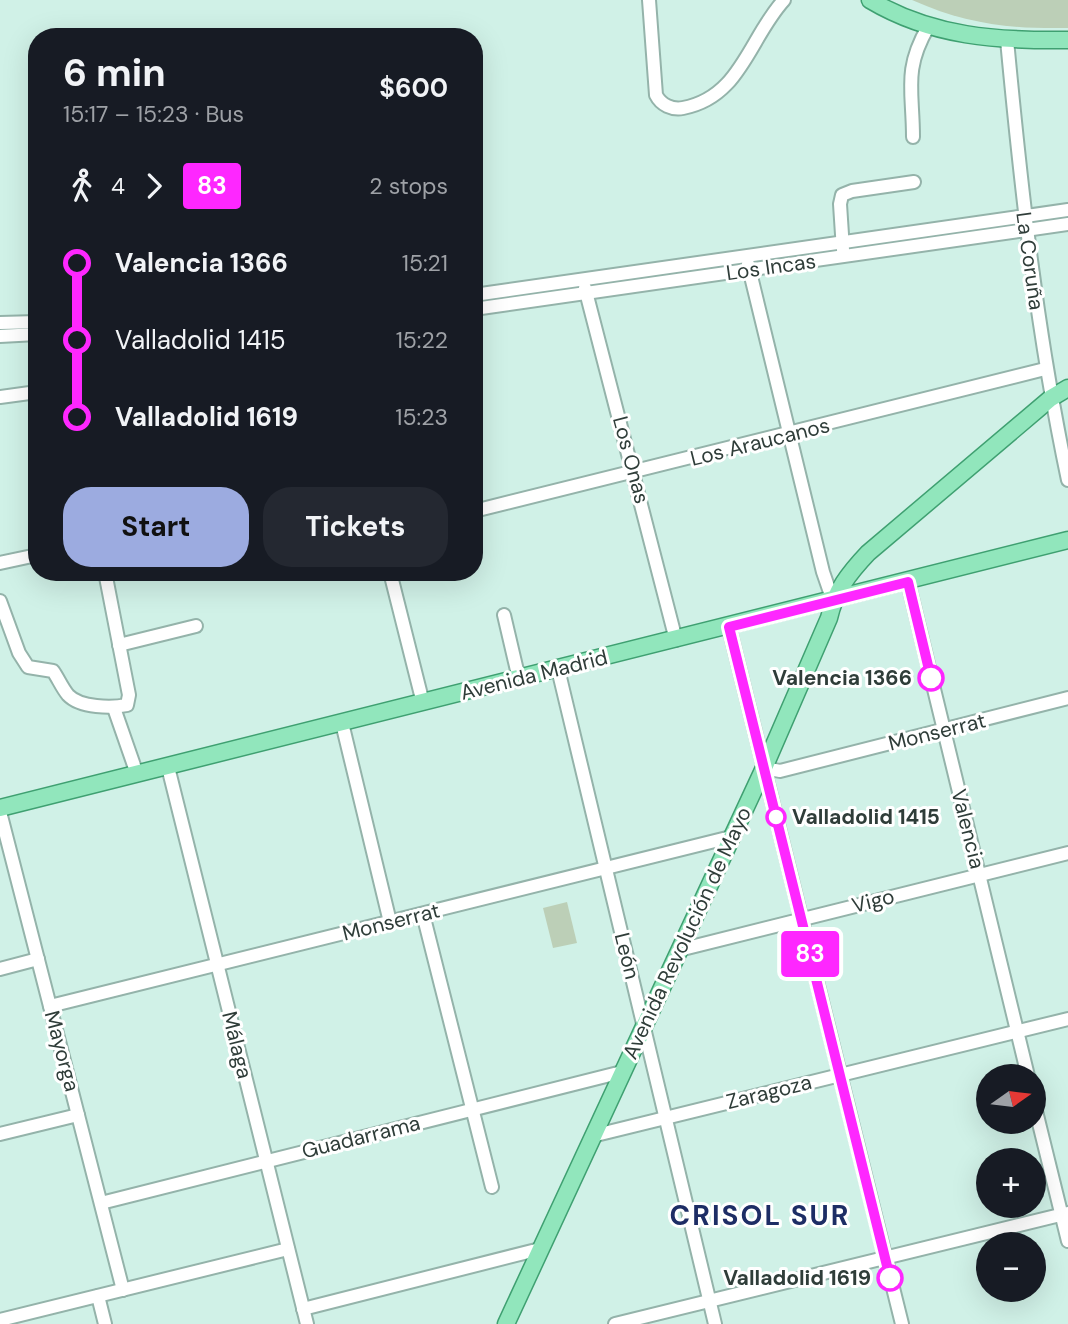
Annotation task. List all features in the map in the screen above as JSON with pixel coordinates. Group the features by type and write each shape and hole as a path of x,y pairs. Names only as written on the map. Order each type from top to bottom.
{"main road":[{"path":"870,0 928,27 1007,40 1068,40"},
{"name":"Avenida Revolución de Mayo","path":"506,1324 764,768 829,618 833,601 845,580 868,553 1051,398 1068,388"},
{"name":"Avenida Madrid","path":"0,810 1068,540"}],"street":[{"path":"649,0 656,94 665,105 679,108 705,101 724,88 783,0"},
{"path":"913,137 910,69 916,48 928,27"},
{"name":"La Coruña","path":"1007,40 1025,223 1045,369 1068,480"},
{"path":"843,249 840,204 842,195 852,191 914,182"},
{"name":"Los Incas","path":"483,307 584,287 1025,223 1068,210"},
{"name":"Los Incas","path":"1025,223 1068,224"},
{"path":"748,263 833,601"},
{"name":"Los Incas","path":"483,294 584,287"},
{"name":"Los Onas","path":"584,287 676,640"},
{"path":"0,323 28,322"},
{"path":"0,336 28,334"},
{"name":"Los Araucanos","path":"483,510 791,435 1045,369"},
{"path":"0,397 28,393"},
{"path":"0,563 28,557"},
{"path":"0,601 19,653 28,667 53,671 69,696 77,701 114,708 127,705 129,695 107,581"},
{"path":"392,581 423,703"},
{"name":"Valencia","path":"908,582 1025,1064"},
{"path":"505,615 519,679"},
{"path":"120,645 196,626"},
{"path":"729,627 902,1324"},
{"name":"León","path":"558,669 715,1324"},
{"name":"Monserrat","path":"764,768 780,771 1068,698"},
{"path":"114,708 137,774"},
{"path":"342,723 390,922"},
{"name":"Málaga","path":"168,766 307,1324"},
{"name":"Mayorga","path":"0,810 123,1290"},
{"name":"Monserrat","path":"50,1006 731,837"},
{"name":"Vigo","path":"679,950 1068,853"},
{"path":"423,914 492,1187"},
{"path":"0,969 38,959"},
{"name":"Zaragoza","path":"592,1136 1068,1019"},
{"name":"Guadarrama","path":"101,1203 622,1072"},
{"path":"0,1135 78,1115"},
{"path":"1043,1134 1065,1213 1068,1241"},
{"path":"615,1324 1065,1213"},
{"path":"0,1320 288,1249"},
{"path":"303,1309 540,1249"},
{"path":"98,1296 105,1324"}],"green space":[{"path":"912,0 1068,0 1068,28 1007,26 970,20"},
{"path":"567,902 577,943 553,948 543,908"}],"bus line":[{"name":"83","path":"890,1278 729,627 908,582 931,678"}],"place":[{"name":"Valencia 1366","path":"931,678"},
{"name":"Valladolid 1415","path":"776,817"},
{"name":"Valladolid 1619","path":"890,1278"}],"district":[{"name":"CRISOL SUR","path":"760,1215"}]}
